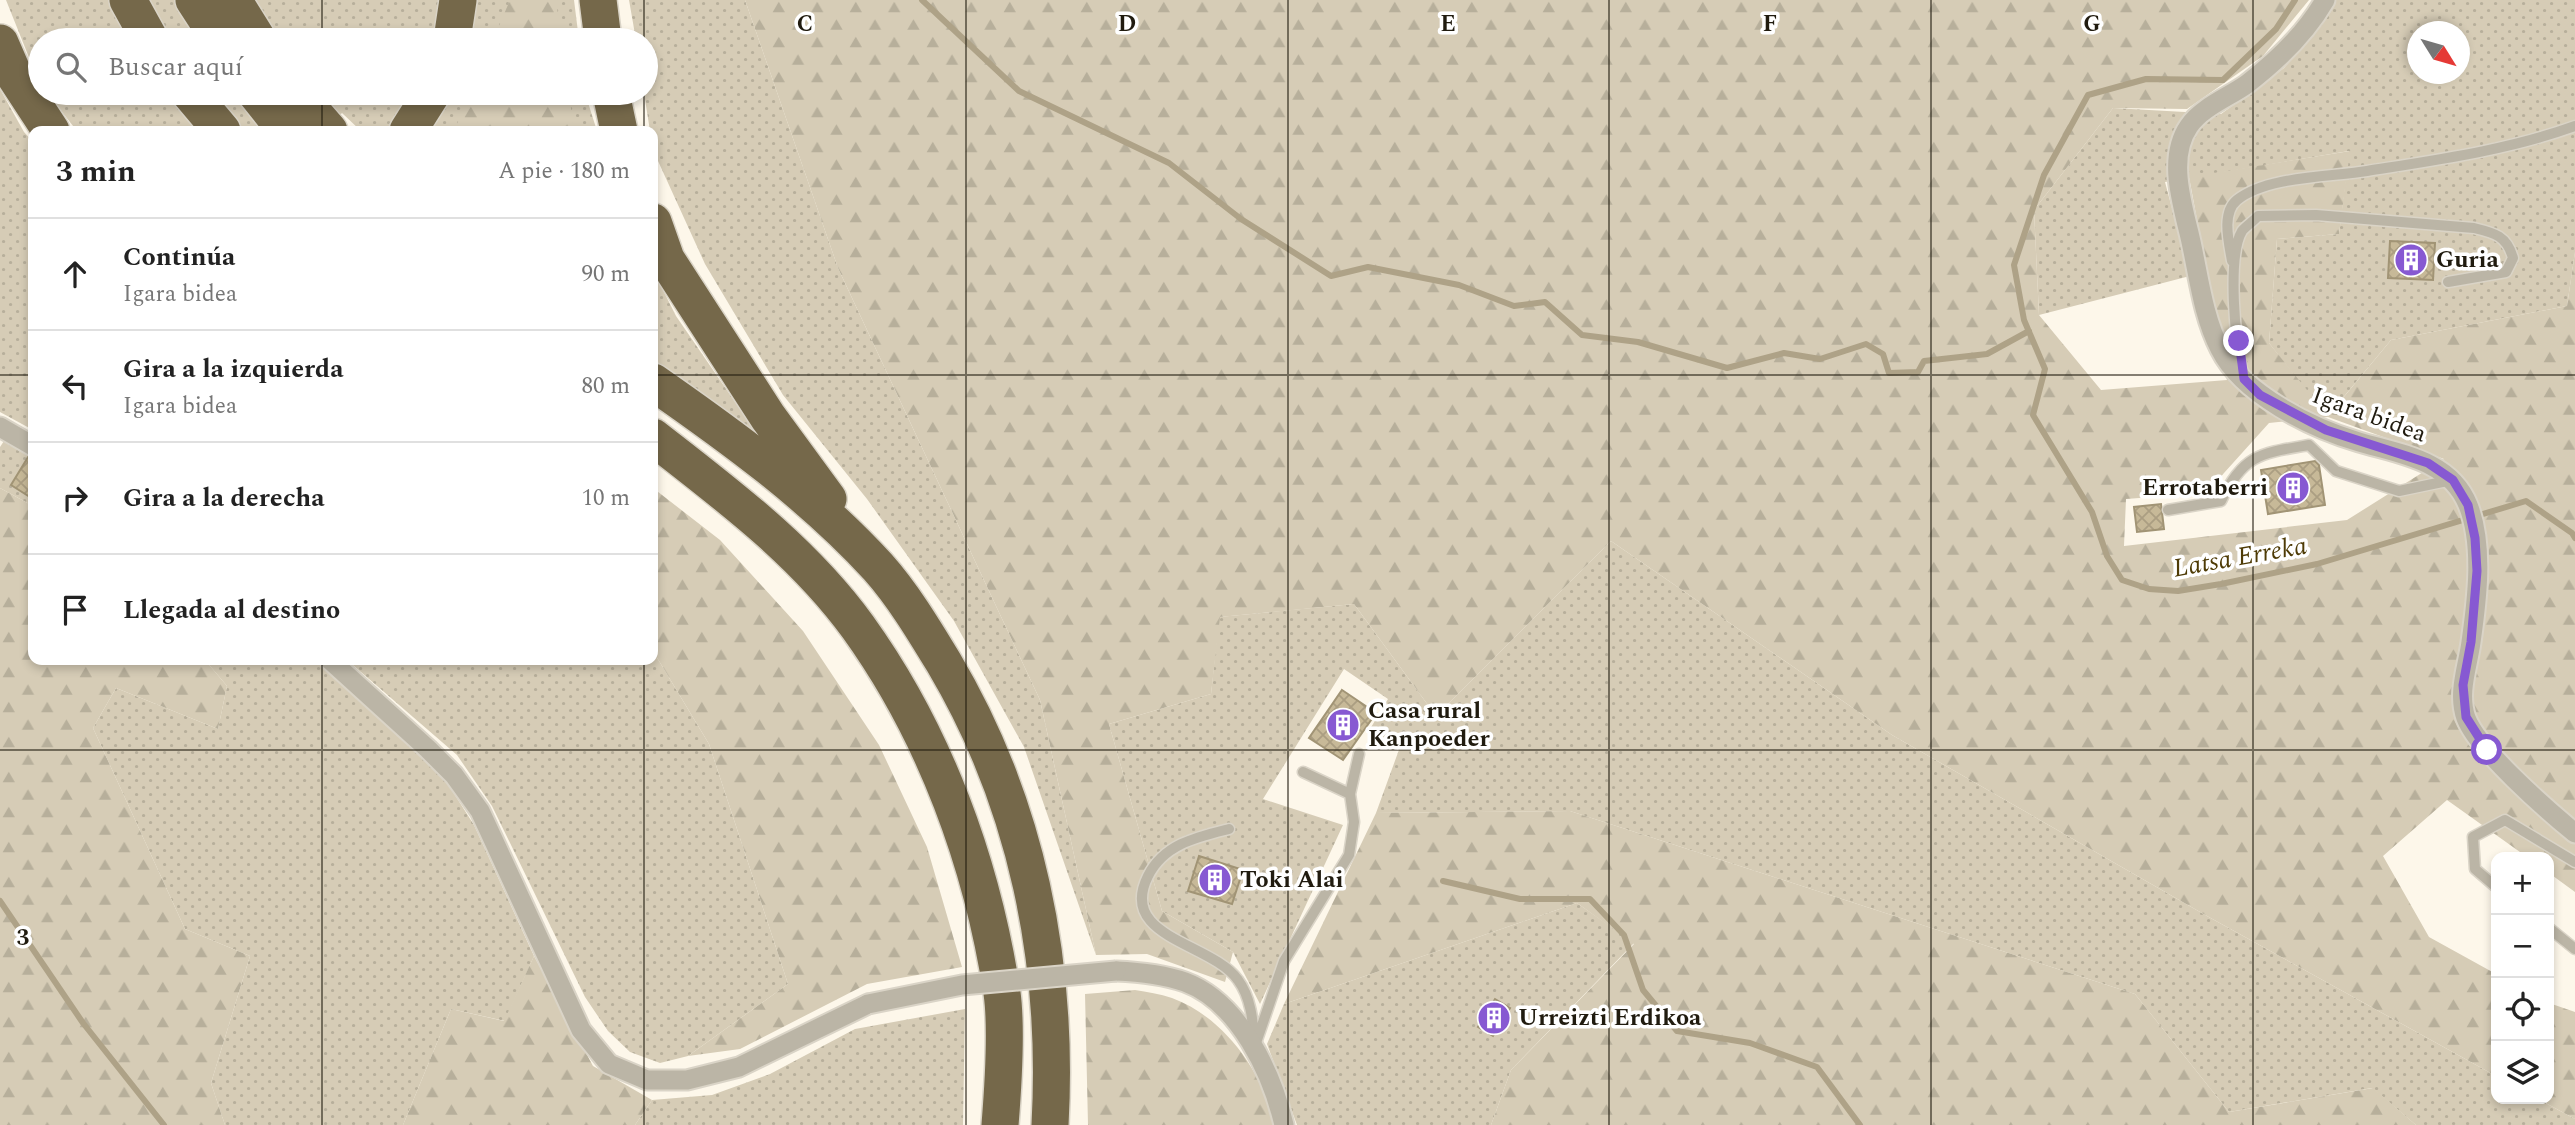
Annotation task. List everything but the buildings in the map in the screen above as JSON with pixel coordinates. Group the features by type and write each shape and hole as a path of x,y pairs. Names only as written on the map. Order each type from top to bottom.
{"highway":[{"path":"128,0 143,28"},
{"path":"194,0 212,28"},
{"path":"233,0 250,28"},
{"path":"454,28 457,0"},
{"path":"598,0 602,28"},
{"path":"0,43 28,96"},
{"path":"34,105 48,126"},
{"path":"200,105 218,126"},
{"path":"265,105 282,126"},
{"path":"306,105 325,126"},
{"path":"411,126 424,105"},
{"path":"614,105 618,126"},
{"path":"658,236 666,258 768,417 905,603 954,680 993,761 1023,849 1043,941 1049,987 1052,1070 1050,1125"},
{"path":"658,386 757,457 820,511 878,567"},
{"path":"658,441 762,523 824,588 858,627 933,752 980,886 1002,995 1000,1125"}],"street":[{"name":"Igara bidea","path":"2325,0 2305,31 2277,57 2189,126 2177,158 2182,202 2210,322 2220,351 2260,395 2326,430 2428,463 2453,480 2468,505 2475,538 2477,571 2471,642 2463,685 2466,717 2487,750 2575,833"},
{"path":"0,427 28,443"},
{"path":"336,665 454,775 480,811 581,1030 609,1064 647,1080 687,1080 738,1067 868,1004 962,985 1116,971 1154,973 1188,983 1221,1003 1266,1072 1284,1125"}],"lane":[{"path":"2235,275 2228,216 2236,201 2248,194 2280,183 2365,172 2468,153 2575,126"},
{"path":"2244,379 2233,290 2242,232 2258,216 2316,215 2474,228 2496,233 2509,244 2513,258 2505,272 2448,282"},
{"path":"2168,510 2221,501 2230,481 2260,453 2309,445 2336,471 2399,491 2453,480"},
{"path":"1253,1050 1284,961 1349,855 1354,822 1350,794 1359,754"},
{"path":"1303,772 1350,794"},
{"path":"2491,883 2475,869 2473,837 2504,820 2575,862"},
{"path":"1229,829 1194,838 1164,853 1142,890 1143,911 1155,926 1174,940 1210,954 1239,980 1252,1013 1253,1050"},
{"path":"2554,932 2575,949"}],"green space":[{"path":"6,0 574,0 578,28 28,28 28,55"},
{"path":"510,0 556,0 560,28 498,28"},
{"path":"629,0 745,0 838,268 1040,700 1096,955 1024,747 954,621 867,499 783,395 705,264 658,161 658,126 649,126 646,105 658,105 658,28 634,28"},
{"path":"745,0 2309,0 2263,56 2187,109 2113,108 2034,210 2039,315 2101,390 2227,380 2189,177 2350,151 2339,234 2277,239 2269,343 2328,416 2391,340 2567,306 2575,252 2575,892 2554,877 2554,852 2520,852 2447,800 2383,856 2429,937 2491,971 2491,1073 2207,916 1892,735 1611,541 1436,716 1354,604 1220,617 1211,694 1109,724 1162,911 1233,952 1225,982 1147,954 1096,955 1040,700 838,268","holes":["2328,417 2444,459 2347,520 2124,546 2126,499 2206,493 2269,423"]},
{"path":"2334,0 2575,0 2575,252 2567,306 2391,340 2327,417 2269,343 2277,239 2339,234 2349,151 2165,182 2190,276 2039,315 2034,210 2113,108 2221,114 2284,68 2326,19"},
{"path":"0,89 28,136 28,427 0,412"},
{"path":"56,105 589,105 595,126 356,126 342,113 329,126 73,126"},
{"path":"465,105 571,105 573,126 456,126"},
{"path":"658,280 676,316 757,434 658,363"},
{"path":"4,441 28,454 28,503 0,488 0,447"},
{"path":"0,488 28,503 28,665 209,665 227,686 218,729 116,688 93,728 185,929 250,956 211,1083 225,1125 0,1125"},
{"path":"658,492 720,540 803,631 879,745 927,847 962,967 867,984 740,1049 688,1056 788,984 709,744 658,659"},
{"path":"1611,541 1892,735 2207,916 2491,1073 2491,1104 2547,1104 2575,1119 2575,1125 2416,1125 2372,1088 2229,1112 2135,994 1570,811 1376,813 1400,747 1370,729 1388,699 1344,669 1263,799 1343,825 1260,1004 1233,952 1162,911 1109,724 1211,694 1219,617 1354,604 1436,716"},
{"path":"658,659 709,744 788,984 688,1056 660,1063 630,1052 608,1031 585,997 492,806 457,755 353,665 658,665"},
{"path":"209,665 321,665 439,770 474,825 534,956 505,1021 451,1009 403,1125 225,1125 211,1083 250,956 185,929 93,728 116,688 218,729 227,686"},
{"path":"1570,811 2135,994 2229,1112 2373,1088 2416,1125 1491,1125 1511,1070 1634,944 1577,903 1284,1004 1376,813"},
{"path":"1577,903 1634,943 1511,1070 1491,1125 1297,1125 1267,1044 1284,1004"},
{"path":"534,956 593,1066 652,1100 635,1125 403,1125 451,1009 504,1021"},
{"path":"1135,990 1167,997 1191,1007 1224,1033 1251,1067 1261,1085 1275,1125 1088,1125 1085,994"},
{"path":"2554,1005 2575,1012 2575,1119 2547,1104 2554,1104"},
{"path":"965,1009 963,1125 635,1125 652,1100 712,1095 770,1074 855,1029"}],"waterway":[{"path":"922,0 1019,91 1169,163 1241,219 1331,276 1368,267 1459,285 1514,306 1545,302 1582,335 1638,342 1727,368 1784,353 1820,359 1866,344 1883,354 1889,373 1918,372 1924,361 1987,354 2029,331"},
{"name":"Latsa Erreka","path":"2295,0 2276,29 2223,80 2146,79 2088,95 2044,175 2014,265 2024,320 2045,369 2033,415 2092,512 2107,556 2122,580 2149,589 2178,591 2317,564 2526,501 2572,533 2575,538"},
{"path":"1443,881 1520,899 1590,899 1624,935 1643,990 1677,1031 1750,1043 1817,1067 1860,1125"},
{"path":"0,901 83,1023 164,1125"}],"place":[{"name":"Guria","path":"2411,260"},
{"name":"Errotaberri","path":"2293,488"},
{"name":"Casa rural Kanpoeder","path":"1343,725"},
{"name":"Toki Alai","path":"1215,880"},
{"name":"Urreizti Erdikoa","path":"1494,1018"}],"route":[{"path":"2239,341 2244,379 2260,395 2326,430 2359,442 2392,449 2428,463 2453,480 2468,505 2475,538 2477,571 2471,642 2463,685 2466,717 2487,750"}]}
